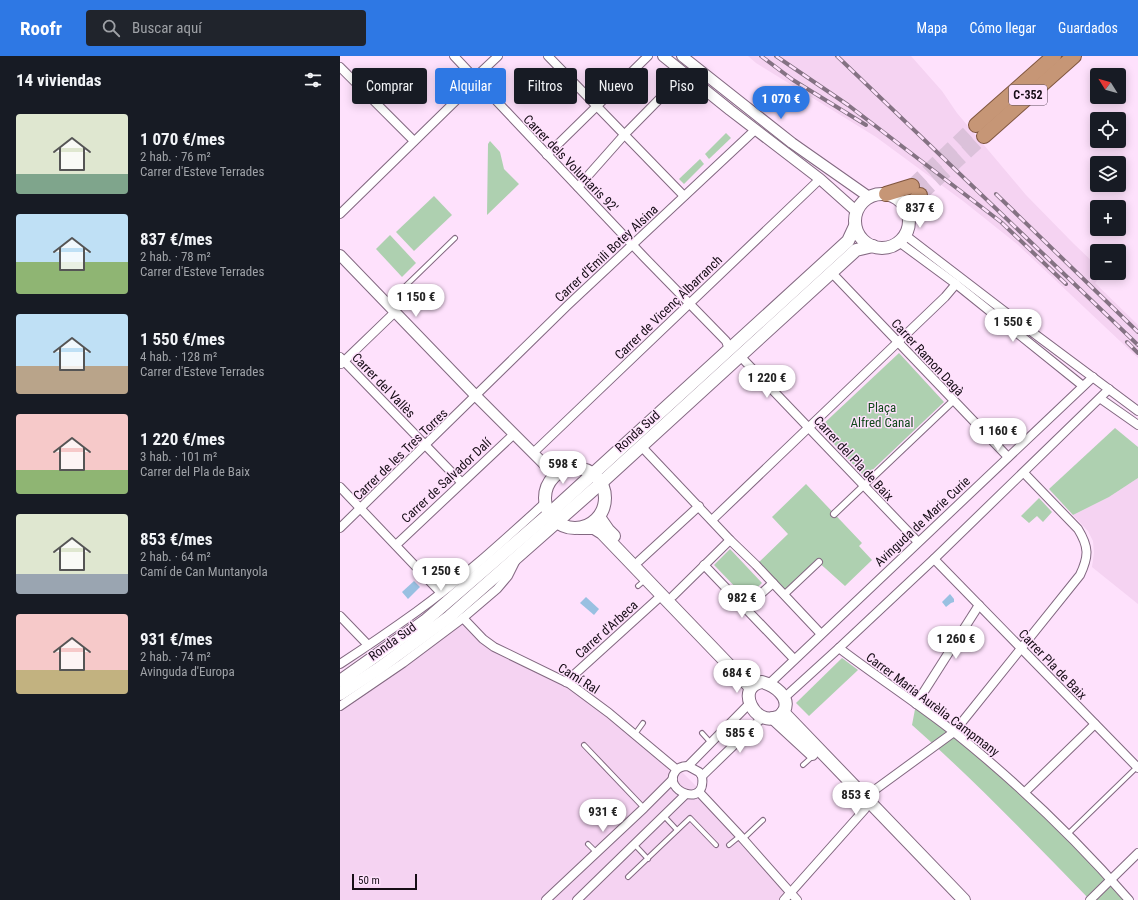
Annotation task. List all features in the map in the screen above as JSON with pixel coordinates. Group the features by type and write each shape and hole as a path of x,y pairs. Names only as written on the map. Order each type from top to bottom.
{"highway":[{"path":"1037,70 1046,56"},
{"name":"C-352","path":"1054,56 1037,70 980,130 1074,56"},
{"path":"886,194 916,191 906,209"}],"main road":[{"path":"878,194 886,194 902,202 906,209 909,222 902,238 891,246 882,248 873,246 866,242 860,237 855,226 857,212 861,204 870,197 878,194"},
{"name":"Ronda Sud","path":"340,681 425,621 550,513 848,242 855,226"},
{"name":"Ronda Sud","path":"340,694 378,669 449,617 517,558 550,513 601,483 856,250 873,246"},
{"path":"579,528 593,522 599,517 605,501 604,492 601,483 593,474 579,468 565,469 555,475 546,490 550,513 566,527 579,528 594,528 602,533 642,583 667,596"},
{"path":"599,517 608,530 639,561 667,596 759,685 778,689 784,698 785,706 773,716"},
{"path":"759,685 750,692 750,703 755,711 773,716 964,900"},
{"path":"773,716 865,803 952,900"}],"street":[{"name":"Carrer dels Voluntaris 92'","path":"454,56 465,68"},
{"path":"485,68 498,56"},
{"path":"548,56 625,134 648,164 684,196"},
{"path":"547,155 648,56"},
{"path":"663,56 677,68"},
{"path":"682,56 792,143 870,197"},
{"path":"340,66 414,140"},
{"path":"708,93 820,179 857,212"},
{"path":"578,187 625,134 656,102"},
{"path":"340,214 452,104"},
{"name":"Carrer dels Voluntaris 92'","path":"498,104 632,244"},
{"name":"Carrer d'Emili Botey Alsina","path":"476,396 632,244 755,130"},
{"name":"Carrer de Vicenç Albarranch","path":"533,453 820,179"},
{"path":"902,238 956,284 1083,386"},
{"path":"902,238 1004,311 1138,411"},
{"path":"632,244 688,304 726,341 729,349"},
{"path":"340,255 476,396 555,475"},
{"name":"Carrer Ramon Dagà","path":"832,272 1008,457"},
{"path":"712,520 956,284"},
{"path":"341,361 395,312"},
{"name":"Carrer del Pla de Baix","path":"740,356 918,542"},
{"name":"Carrer del Vallès","path":"341,361 426,445 461,482"},
{"name":"Avinguda de Marie Curie","path":"759,685 794,660 1093,377"},
{"path":"784,698 934,559 1110,389"},
{"name":"Carrer de les Tres Torres","path":"340,528 476,396"},
{"path":"1101,399 1138,425"},
{"path":"834,514 953,400"},
{"name":"Carrer de Salvador Dalí","path":"396,545 461,482 514,434"},
{"path":"641,446 821,634"},
{"path":"784,900 865,803 954,732 1080,575 1086,563 1087,550 1084,539 1078,530 1024,473"},
{"path":"340,487 441,593"},
{"path":"639,561 698,506"},
{"path":"340,653 343,662 416,612 491,552 550,513"},
{"name":"Carrer d'Arbeca","path":"566,682 704,565 730,540"},
{"path":"340,706 403,663 463,618 497,589 508,576 517,558"},
{"name":"Carrer Pla de Baix","path":"934,559 1137,768"},
{"path":"784,595 819,562"},
{"path":"704,565 794,660"},
{"path":"745,608 773,583"},
{"path":"916,704 979,605"},
{"path":"340,616 368,645"},
{"name":"Camí Ral","path":"463,618 483,639 494,647 566,682 609,713 676,769"},
{"name":"Carrer Maria Aurèlia Campmany","path":"839,648 954,732 1025,792 1068,834 1129,900"},
{"path":"688,766 750,703"},
{"path":"702,776 773,716"},
{"path":"1025,792 1095,724"},
{"path":"680,766 688,766 699,772 702,776 703,784 699,792 695,794 686,794 678,789 673,783 673,775 676,769 680,766"},
{"path":"546,900 673,779"},
{"path":"699,792 742,837 796,900"},
{"path":"581,899 634,844 686,794"},
{"path":"1090,900 1138,853"}],"lane":[{"path":"387,304 455,238"},
{"path":"635,734 643,723"},
{"path":"702,733 711,743"},
{"path":"584,745 644,808"},
{"path":"803,765 814,755"},
{"path":"1068,834 1137,768"},
{"path":"664,816 677,830"},
{"path":"628,877 690,818 716,845"},
{"path":"729,845 742,837 763,820"},
{"path":"588,844 597,853"},
{"path":"634,844 648,858"}],"shaded area":[{"path":"748,56 911,56 942,91 957,113 1026,195 1090,259 1090,280 1097,280 1095,283 1138,325 1138,358 1017,244 963,201 876,137 756,63"},
{"path":"1138,478 1138,604 1092,567 1094,553 1093,541 1088,531 1073,515 1109,497"},
{"path":"453,607 484,637 520,657 573,682 674,764 705,795 800,900 340,900 340,688"}],"green space":[{"path":"726,133 731,138 709,159 705,154"},
{"path":"490,141 500,152 504,169 519,184 487,215 488,144"},
{"path":"700,159 704,164 684,184 679,179"},
{"path":"434,196 452,215 414,251 396,232"},
{"path":"390,235 416,263 402,277 376,249"},
{"name":"Plaça Alfred Canal","path":"899,353 944,402 865,477 819,428"},
{"path":"1115,428 1138,447 1138,478 1109,497 1073,515 1049,489"},
{"path":"806,484 862,543 859,546 872,560 845,586 816,560 782,593 756,565 788,534 772,517"},
{"path":"1039,498 1052,512 1043,522 1037,516 1029,523 1021,516"},
{"path":"730,549 762,583 746,598 714,565"},
{"path":"842,658 858,670 809,716 796,703"},
{"path":"916,704 1025,792 1129,900 1090,900 1025,833 912,725"}],"water":[{"path":"414,581 420,587 408,599 402,592"},
{"path":"950,594 954,599 954,602 946,607 942,602"},
{"path":"586,597 599,609 594,615 580,603"}],"tunnel":[{"path":"912,186 976,125"},
{"path":"920,195 984,136"}],"railway":[{"path":"761,56 793,80 866,125"},
{"path":"776,56 848,105 1001,222"},
{"path":"837,56 1138,345"},
{"path":"996,194 1138,332"},
{"path":"1002,223 1066,284"},
{"path":"1127,342 1138,353"}]}
